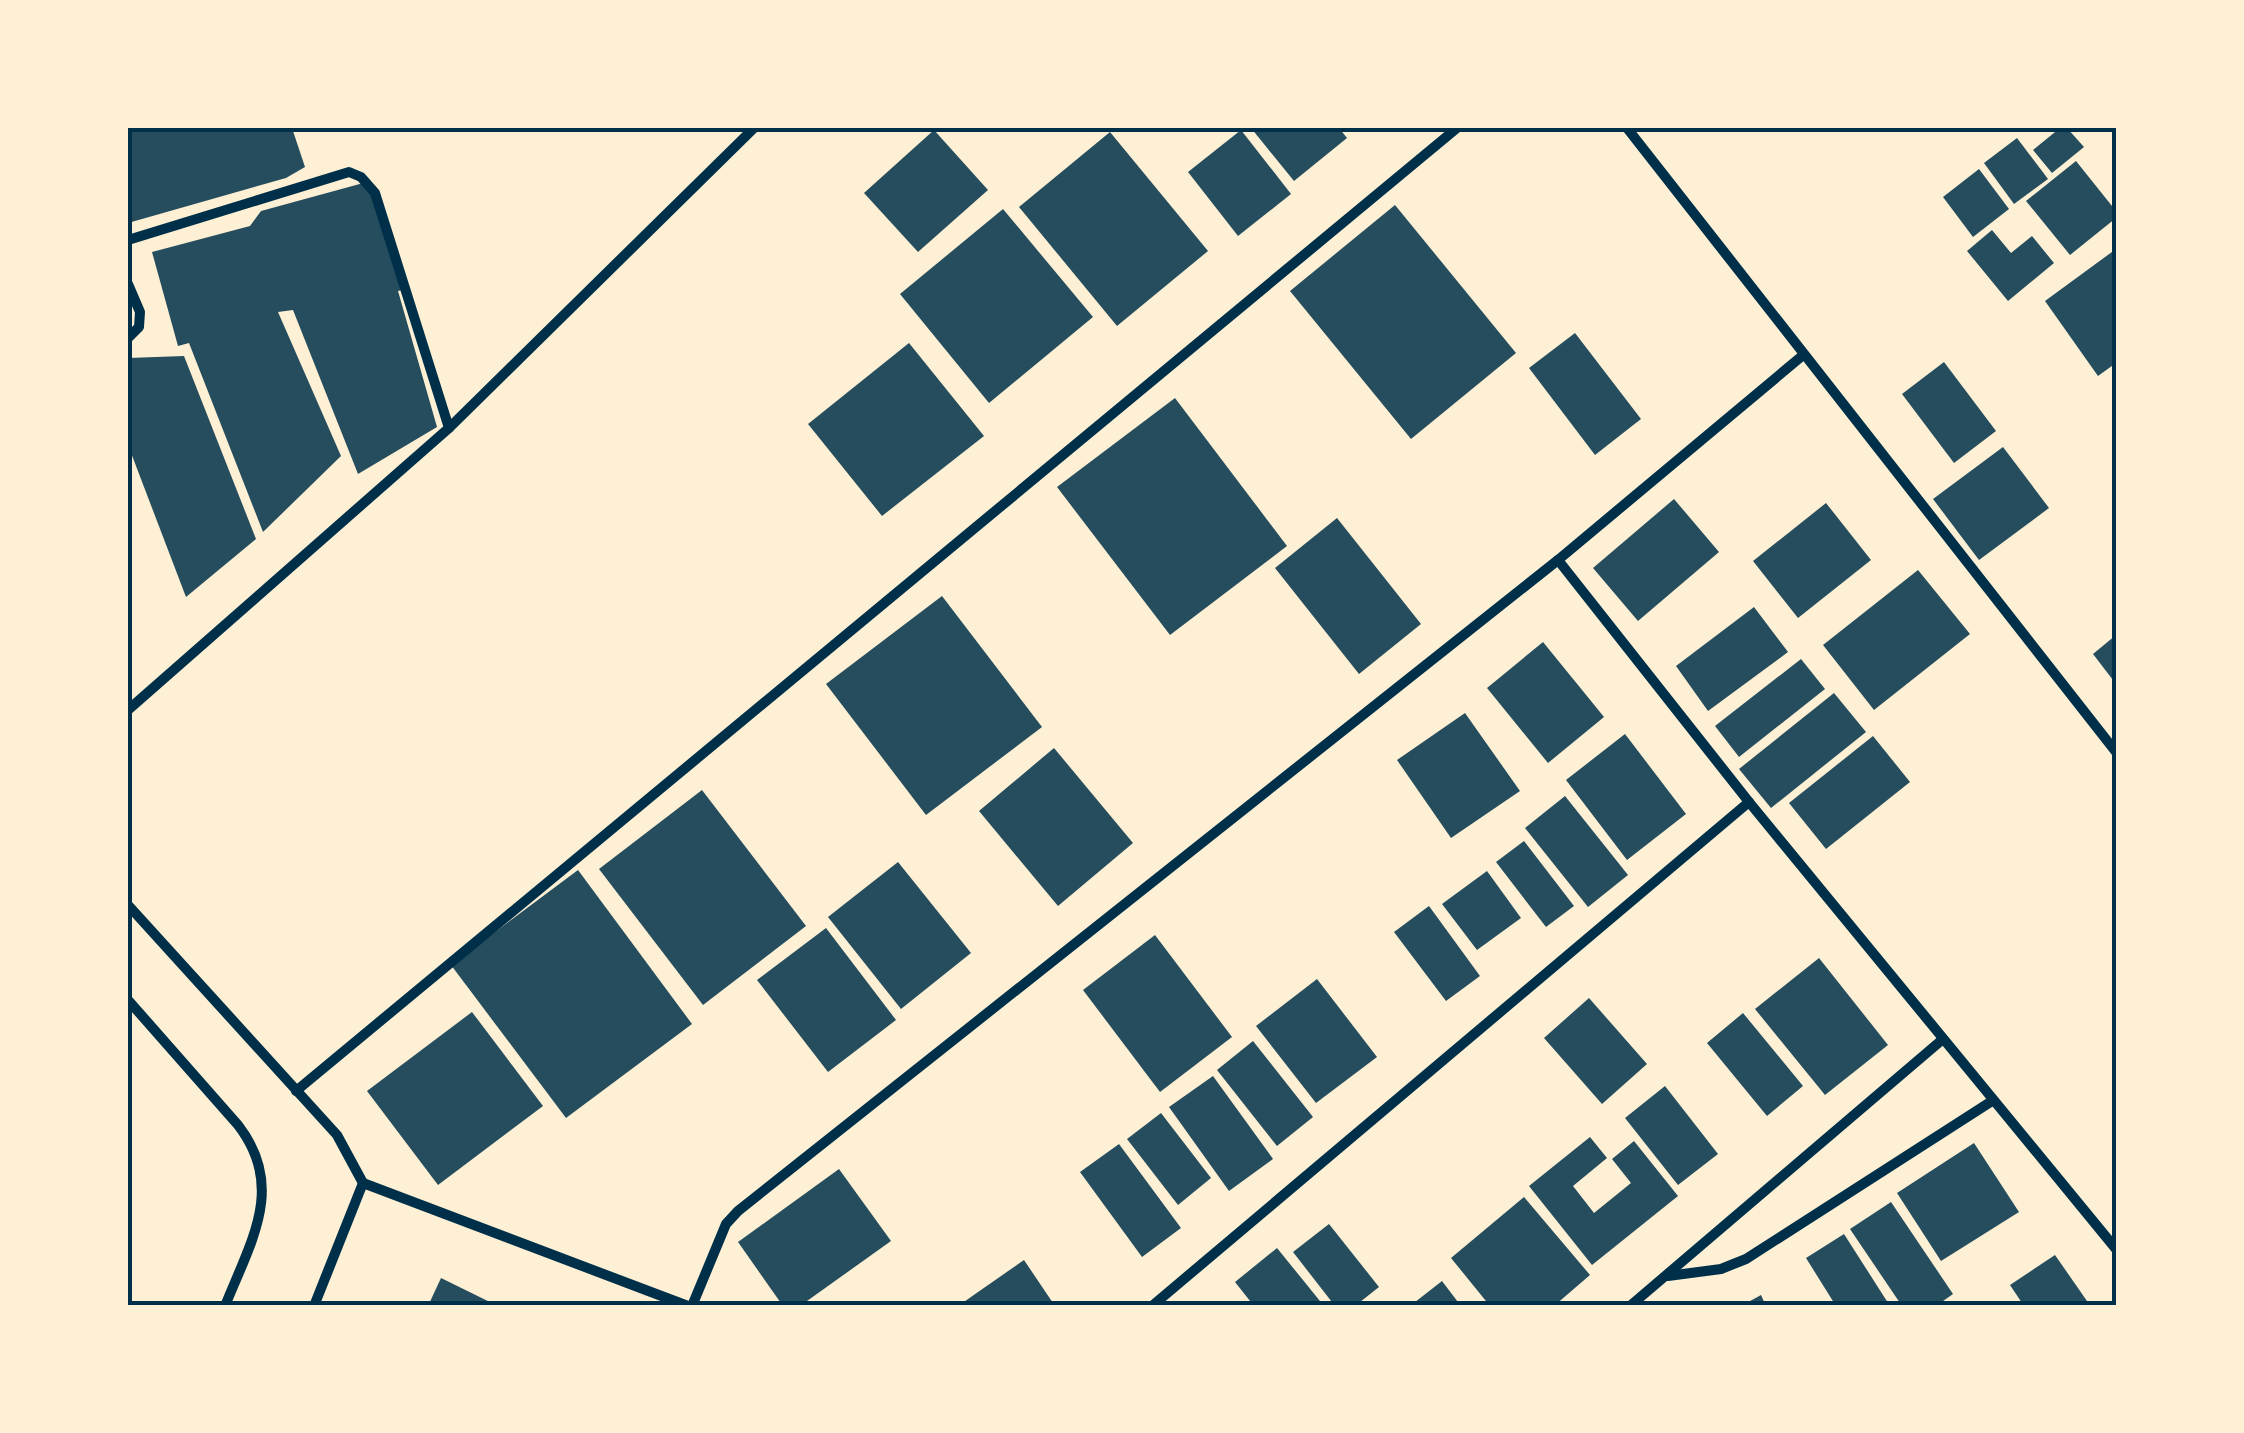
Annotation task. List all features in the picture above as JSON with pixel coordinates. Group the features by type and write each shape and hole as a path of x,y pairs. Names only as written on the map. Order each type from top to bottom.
{"street":[{"path":"128,710 448,428 754,128"},
{"path":"296,1091 1457,128"},
{"path":"1627,128 2116,752"},
{"path":"128,240 348,172 361,177 375,193 448,428"},
{"path":"128,284 140,312 139,327 128,338"},
{"path":"363,1183 690,1306 726,1224 738,1211 1558,560 1802,356"},
{"path":"1558,560 1992,1101 2116,1249"},
{"path":"1152,1306 1750,802"},
{"path":"128,905 351,1154 363,1183 314,1306"},
{"path":"128,1000 238,1125 254,1146 264,1170 255,1231 225,1306"},
{"path":"1630,1306 1944,1039"},
{"path":"1667,1276 1721,1269 1746,1259 1992,1101"}],"building":[{"path":"128,128 292,128 305,167 286,178 128,223"},
{"path":"1251,128 1339,128 1347,138 1294,181"},
{"path":"2060,128 2067,128 2084,147 2052,173 2033,150"},
{"path":"934,130 988,190 918,252 864,193"},
{"path":"1241,130 1291,194 1238,236 1188,172"},
{"path":"1110,132 1208,251 1117,326 1019,207"},
{"path":"2017,138 2048,179 2014,204 1984,163"},
{"path":"2076,161 2116,211 2116,218 2070,255 2026,201"},
{"path":"1979,169 2009,209 1973,237 1943,197"},
{"path":"367,182 406,289 398,291 437,427 358,474 293,310 278,312 341,456 263,532 189,343 178,346 152,252 250,226 261,211"},
{"path":"1395,205 1516,353 1411,439 1290,291"},
{"path":"1003,209 1093,317 989,403 900,294"},
{"path":"1992,230 2011,253 2032,236 2054,263 2008,301 1967,251"},
{"path":"2116,249 2116,363 2098,376 2045,301"},
{"path":"1575,333 1641,419 1595,455 1529,368"},
{"path":"909,343 984,436 882,516 808,424"},
{"path":"184,356 256,539 186,597 128,445 128,358"},
{"path":"1944,362 1996,431 1954,463 1902,394"},
{"path":"1175,398 1287,546 1170,635 1057,487"},
{"path":"2003,447 2049,508 1979,560 1933,499"},
{"path":"1674,499 1719,552 1638,621 1593,568"},
{"path":"1826,503 1871,560 1798,618 1753,561"},
{"path":"1337,518 1421,624 1359,674 1275,568"},
{"path":"1918,570 1970,634 1874,710 1823,645"},
{"path":"942,596 1042,727 926,815 826,684"},
{"path":"1754,607 1788,652 1708,711 1676,666"},
{"path":"2116,635 2116,684 2093,654"},
{"path":"1543,642 1604,717 1548,763 1487,688"},
{"path":"1801,659 1825,689 1739,757 1715,726"},
{"path":"1834,693 1866,732 1771,808 1739,769"},
{"path":"1465,713 1520,791 1451,838 1397,760"},
{"path":"1625,734 1686,814 1627,860 1566,780"},
{"path":"1873,736 1910,782 1826,849 1789,803"},
{"path":"1054,748 1133,843 1058,906 979,811"},
{"path":"702,790 806,926 703,1005 599,869"},
{"path":"1565,796 1628,875 1588,907 1525,828"},
{"path":"1524,841 1574,906 1546,927 1496,862"},
{"path":"898,862 971,953 901,1009 828,917"},
{"path":"578,870 692,1024 566,1118 451,965"},
{"path":"1487,871 1521,918 1477,950 1442,904"},
{"path":"1429,906 1480,976 1446,1001 1394,932"},
{"path":"826,928 896,1020 828,1072 757,980"},
{"path":"1155,935 1232,1037 1160,1092 1083,990"},
{"path":"1819,958 1888,1045 1825,1095 1755,1009"},
{"path":"1317,979 1377,1057 1316,1103 1256,1026"},
{"path":"1589,998 1647,1064 1602,1104 1544,1038"},
{"path":"472,1012 543,1106 438,1185 367,1091"},
{"path":"1743,1013 1803,1086 1767,1116 1707,1043"},
{"path":"1253,1041 1313,1117 1277,1146 1217,1070"},
{"path":"1213,1076 1273,1159 1229,1191 1169,1107"},
{"path":"1665,1086 1718,1154 1678,1185 1625,1118"},
{"path":"1161,1113 1211,1178 1178,1205 1127,1139"},
{"path":"1590,1137 1607,1158 1573,1186 1594,1213 1631,1183 1612,1159 1634,1141 1678,1196 1592,1265 1529,1186"},
{"path":"1974,1143 2019,1212 1941,1261 1897,1193"},
{"path":"1119,1144 1181,1228 1142,1257 1080,1172"},
{"path":"839,1169 891,1241 800,1306 783,1306 738,1242"},
{"path":"1524,1197 1590,1275 1554,1306 1490,1306 1451,1258"},
{"path":"1891,1202 1953,1294 1936,1306 1902,1306 1850,1229"},
{"path":"1329,1224 1379,1287 1355,1306 1335,1306 1293,1252"},
{"path":"1844,1234 1890,1306 1836,1306 1806,1258"},
{"path":"1277,1248 1324,1306 1254,1306 1235,1282"},
{"path":"2055,1255 2087,1301 2080,1306 2024,1306 2010,1285"},
{"path":"1024,1260 1055,1306 958,1306"},
{"path":"441,1278 498,1306 428,1306"},
{"path":"1442,1281 1461,1306 1410,1306"},
{"path":"1761,1295 1766,1306 1741,1306"}]}
